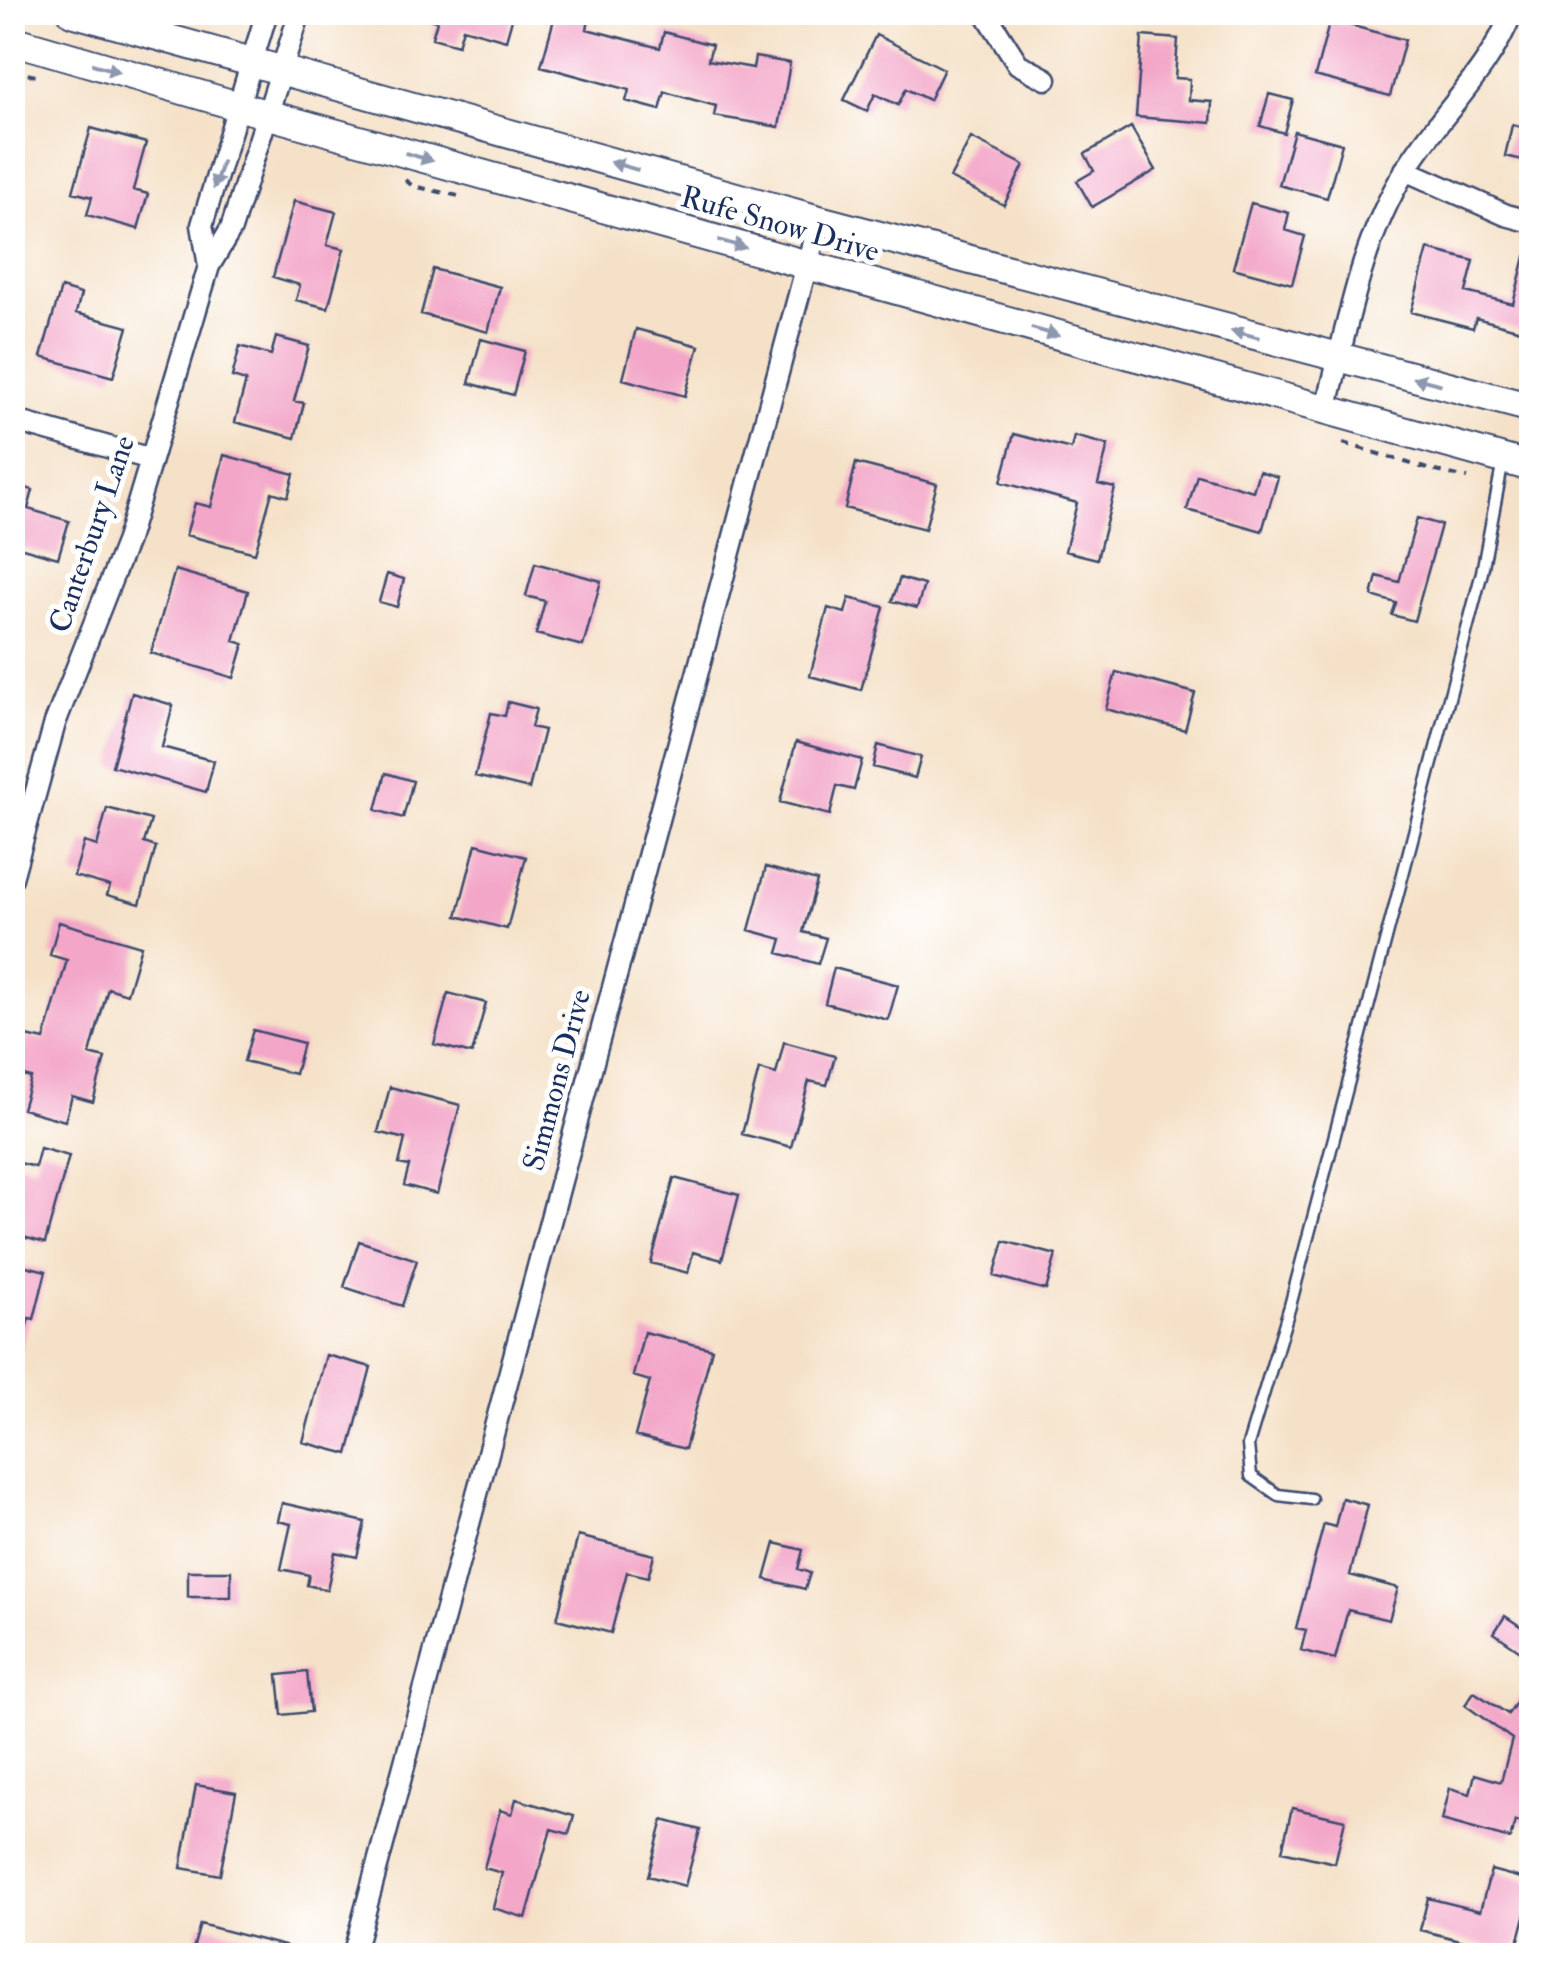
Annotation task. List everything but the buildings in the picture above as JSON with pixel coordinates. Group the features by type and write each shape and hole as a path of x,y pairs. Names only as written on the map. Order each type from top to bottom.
{"main road":[{"name":"Rufe Snow Drive","path":"72,12 276,94 819,220 1532,408"},
{"name":"Rufe Snow Drive","path":"12,40 246,85 807,265 1532,468"}],"street":[{"name":"Canterbury Lane","path":"209,266 202,225 268,12"},
{"name":"Canterbury Lane","path":"12,878 17,843 55,723 127,540 209,266 231,229 300,12"},
{"path":"985,12 1018,64 1046,79"},
{"path":"1326,410 1361,265 1378,224 1405,170 1486,60 1512,12"},
{"path":"1405,170 1506,215 1532,222"},
{"name":"Simmons Drive","path":"353,1956 819,220"},
{"path":"12,420 151,459"}],"lane":[{"path":"1311,1498 1278,1495 1251,1476 1248,1446 1295,1286 1477,592 1503,460"}]}
